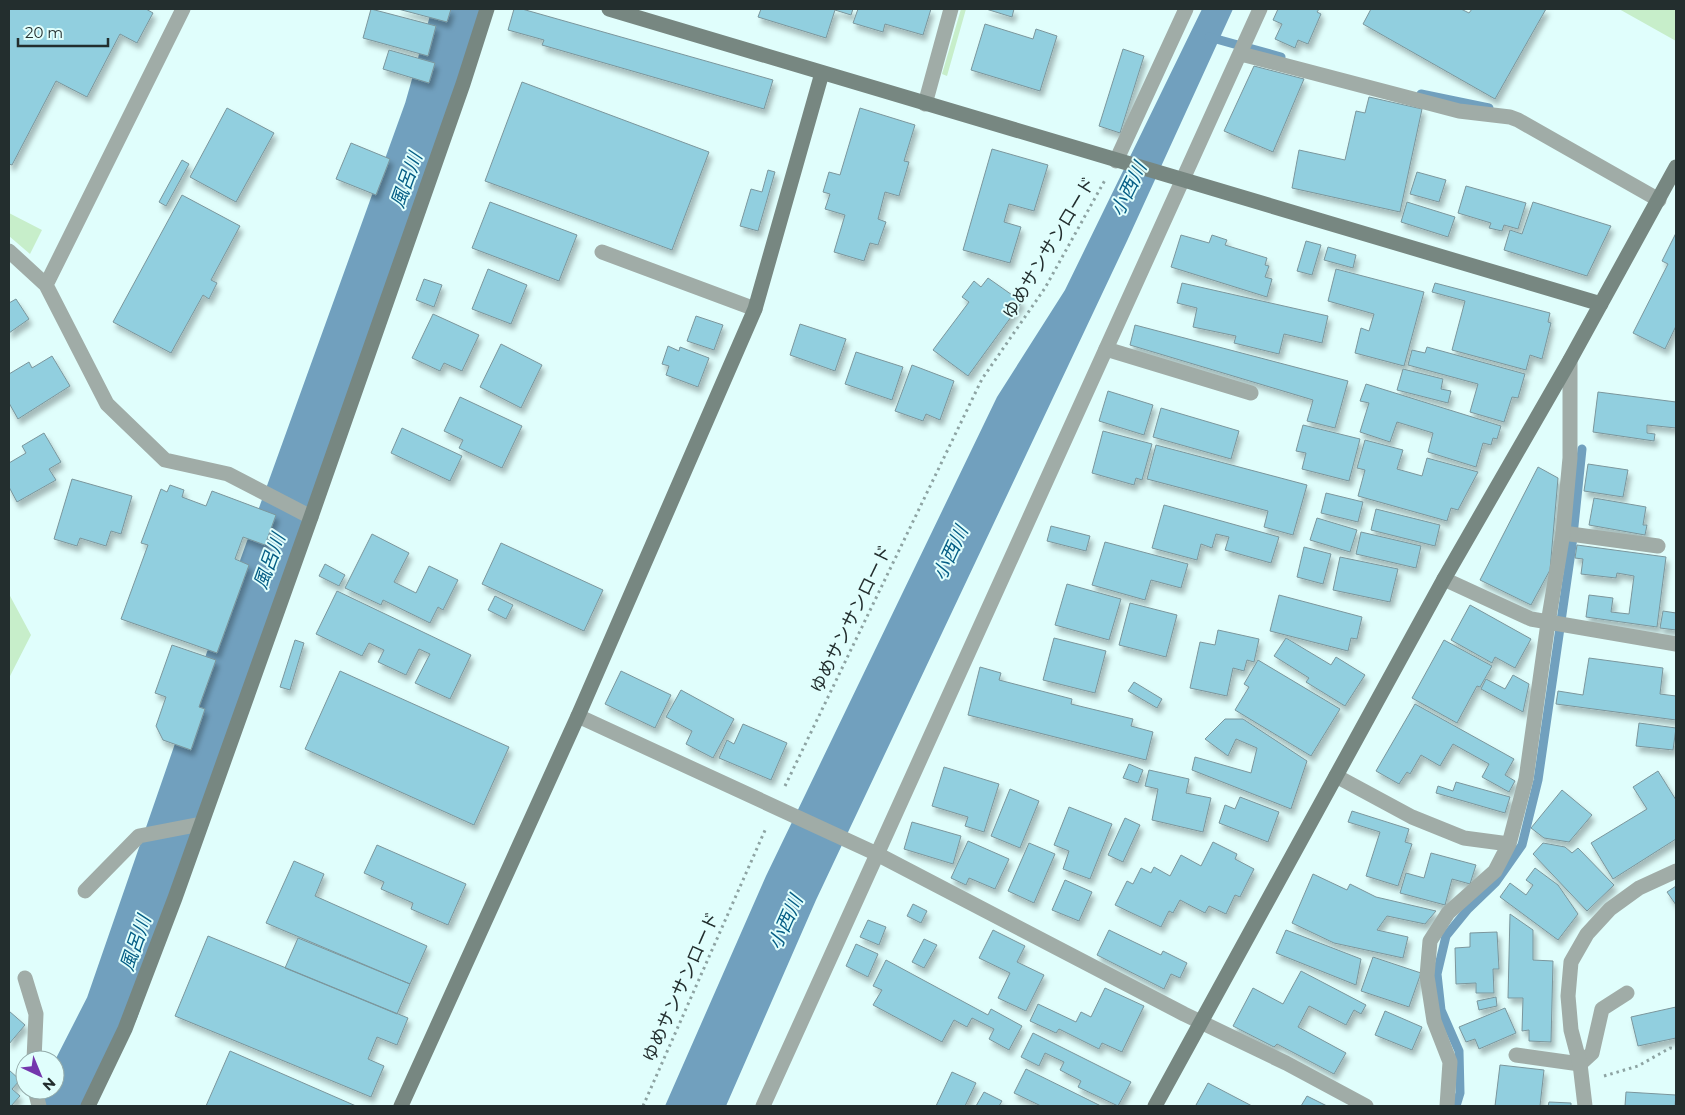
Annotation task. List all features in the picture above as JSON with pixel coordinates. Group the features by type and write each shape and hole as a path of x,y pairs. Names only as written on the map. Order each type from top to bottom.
{"street":[{"path":"46,284 183,9"},
{"path":"88,1106 125,1029 201,824 463,84 487,9"},
{"path":"609,9 1601,304"},
{"path":"925,104 951,9"},
{"path":"1119,162 1186,9"},
{"path":"763,1106 1106,349 1178,178 1240,54 1260,9"},
{"path":"1240,54 1459,112 1513,114 1518,120 1659,200"},
{"path":"401,1106 578,716 755,309 822,73"},
{"path":"1155,1106 1444,579 1570,360 1676,167"},
{"path":"9,252 46,284 107,404 165,460 228,474 311,517"},
{"path":"602,252 755,309"},
{"path":"1106,349 1251,393"},
{"path":"1447,1106 1450,1062 1434,1021 1427,976 1430,941 1448,913 1495,871 1509,844 1526,779 1563,533 1570,458 1570,360"},
{"path":"1563,533 1658,546"},
{"path":"1444,579 1531,619 1676,644"},
{"path":"578,716 877,854 1202,1023 1286,1063 1366,1106"},
{"path":"1336,776 1412,817 1464,838 1509,844"},
{"path":"85,891 138,836 201,824"},
{"path":"1585,1106 1580,1064 1571,1030 1568,996 1571,962 1587,934 1610,909 1639,888 1676,871"},
{"path":"25,978 36,1014 34,1050"},
{"path":"1516,1056 1580,1064 1592,1053 1602,1009 1627,992"}],"path":[{"name":"ゆめサンサンロード","path":"643,1106 775,807 982,380 1045,288 1119,162"},
{"path":"1582,1082 1638,1066 1670,1048 1676,1049"}],"green space":[{"path":"961,9 966,9 947,76 942,74"},
{"path":"1619,9 1676,9 1676,41"},
{"path":"9,213 42,230 30,254 9,236"},
{"path":"9,594 31,635 9,678"}],"water":[{"name":"小西川","path":"1202,9 1233,9 1127,241 816,900 726,1106 665,1106 766,876 997,397 1065,290"}],"building":[{"path":"9,9 146,9 153,13 137,43 120,34 87,97 56,81 12,165 9,164"},
{"path":"371,9 436,26 428,56 363,38"},
{"path":"398,9 451,9 447,22"},
{"path":"514,9 522,9 773,80 764,109 542,45 544,40 508,30"},
{"path":"761,9 853,9 851,15 835,10 826,38 758,17"},
{"path":"858,9 931,9 923,35 885,24 883,32 853,23"},
{"path":"986,9 1014,9 1012,17"},
{"path":"1278,9 1319,9 1317,12 1321,14 1308,44 1298,40 1295,48 1275,39 1282,24 1273,20"},
{"path":"1371,9 1461,9 1469,13 1472,9 1546,9 1495,99 1363,24"},
{"path":"985,24 1033,39 1036,29 1057,36 1040,91 971,70"},
{"path":"1123,49 1144,56 1120,133 1099,126"},
{"path":"389,50 435,63 429,83 383,69"},
{"path":"1254,66 1304,79 1273,152 1224,131"},
{"path":"522,82 709,152 672,250 485,181"},
{"path":"1369,97 1422,109 1400,212 1292,188 1299,150 1345,160 1356,111 1365,113"},
{"path":"227,108 274,133 236,202 190,177"},
{"path":"860,108 915,125 904,161 909,162 899,196 885,192 878,219 886,222 878,245 870,243 864,261 834,252 845,215 825,209 830,194 823,192 829,172 840,175"},
{"path":"351,143 390,159 376,195 336,179"},
{"path":"992,149 1048,165 1034,211 1009,204 1004,222 1021,227 1010,263 963,250"},
{"path":"182,160 189,164 166,206 159,202"},
{"path":"768,170 775,172 758,231 740,226 751,189 762,192"},
{"path":"1417,172 1446,180 1439,202 1410,194"},
{"path":"1466,186 1526,203 1518,229 1504,225 1502,231 1489,228 1491,223 1458,213"},
{"path":"182,195 240,226 211,280 217,283 209,299 203,295 171,353 113,322"},
{"path":"490,202 577,235 559,281 472,248"},
{"path":"1407,202 1455,217 1448,237 1401,222"},
{"path":"1533,202 1611,226 1587,276 1504,250 1510,230 1522,234"},
{"path":"1676,233 1676,326 1665,349 1633,333 1668,264 1662,261"},
{"path":"1181,235 1209,243 1212,235 1227,240 1225,245 1267,258 1265,265 1269,266 1265,277 1272,279 1267,297 1171,267"},
{"path":"1306,241 1321,245 1312,275 1297,271"},
{"path":"1328,247 1356,255 1353,268 1324,260"},
{"path":"488,269 527,285 511,324 472,309"},
{"path":"1336,269 1424,292 1404,366 1355,353 1361,328 1369,331 1374,314 1328,301"},
{"path":"988,278 1022,302 968,376 933,350 969,302 962,297 974,281 981,287"},
{"path":"424,279 442,285 434,307 416,300"},
{"path":"1182,283 1328,316 1322,343 1284,334 1279,354 1234,343 1236,336 1193,327 1197,308 1177,303"},
{"path":"1435,283 1550,313 1548,322 1551,323 1542,359 1530,355 1526,370 1452,350 1465,301 1432,292"},
{"path":"16,299 29,319 9,333 9,303"},
{"path":"433,314 479,335 462,371 444,363 440,371 412,358"},
{"path":"696,316 723,325 714,350 687,341"},
{"path":"800,324 846,339 835,371 790,355"},
{"path":"1135,325 1348,381 1335,428 1307,421 1313,400 1130,345"},
{"path":"501,344 542,365 521,408 480,387"},
{"path":"668,346 679,351 680,347 709,358 698,387 666,375 669,366 662,364"},
{"path":"1427,347 1525,374 1518,398 1512,397 1504,422 1470,412 1478,384 1408,365 1412,350 1425,353"},
{"path":"856,352 903,367 892,400 845,384"},
{"path":"52,356 70,386 18,419 9,403 9,374 29,362 32,368"},
{"path":"912,365 954,381 940,420 926,414 923,421 895,411"},
{"path":"1403,369 1443,379 1441,389 1451,391 1448,403 1397,390"},
{"path":"1366,384 1501,426 1497,439 1493,438 1491,445 1483,443 1476,467 1428,452 1433,433 1397,422 1390,442 1360,432 1369,403 1360,401"},
{"path":"1108,391 1153,405 1144,435 1099,421"},
{"path":"1598,392 1676,402 1676,428 1647,425 1647,433 1655,434 1654,441 1593,432"},
{"path":"460,397 522,426 502,468 459,448 463,440 444,431"},
{"path":"1161,408 1239,431 1231,459 1153,437"},
{"path":"1303,425 1360,439 1349,481 1302,469 1306,453 1296,451"},
{"path":"402,428 462,456 450,481 391,453"},
{"path":"1103,431 1152,444 1142,480 1136,478 1134,485 1092,473"},
{"path":"44,433 61,462 49,469 56,480 17,502 9,487 9,463 26,453 22,446"},
{"path":"1365,440 1403,450 1397,469 1422,476 1427,458 1478,472 1458,510 1451,508 1447,521 1358,496 1365,470 1357,468"},
{"path":"1156,445 1307,485 1293,535 1264,527 1268,511 1147,479"},
{"path":"1588,464 1628,470 1623,497 1584,491"},
{"path":"1538,467 1558,478 1550,570 1531,605 1480,580"},
{"path":"72,479 132,496 121,534 111,531 106,546 80,538 77,546 54,539"},
{"path":"170,485 184,490 182,497 206,506 212,491 276,515 265,545 243,537 235,559 249,565 217,653 121,619 148,545 141,543 161,489 167,492"},
{"path":"1326,493 1363,502 1358,522 1321,513"},
{"path":"1594,498 1646,507 1643,525 1647,525 1645,535 1589,525"},
{"path":"1164,505 1279,537 1271,563 1225,550 1229,537 1216,534 1212,548 1201,544 1197,560 1152,548"},
{"path":"1376,509 1440,525 1435,546 1371,530"},
{"path":"1317,518 1357,530 1350,552 1310,540"},
{"path":"1051,526 1090,536 1086,551 1047,541"},
{"path":"1361,532 1421,546 1416,568 1356,554"},
{"path":"372,534 409,553 394,582 416,593 429,566 458,580 443,610 438,607 430,623 383,600 381,605 345,588"},
{"path":"1105,542 1188,564 1181,588 1151,580 1145,600 1092,585"},
{"path":"501,543 603,590 584,631 482,584"},
{"path":"1577,545 1666,557 1657,627 1586,617 1589,595 1613,598 1611,612 1629,614 1634,576 1617,573 1616,578 1581,574 1583,559 1575,558"},
{"path":"1304,547 1331,554 1323,584 1297,577"},
{"path":"1340,557 1398,569 1390,602 1333,590"},
{"path":"325,564 345,575 339,586 319,576"},
{"path":"1067,584 1121,599 1109,640 1055,625"},
{"path":"337,591 471,655 450,699 415,683 430,654 419,649 406,675 378,662 384,650 369,643 362,656 316,634"},
{"path":"1279,595 1362,617 1357,639 1351,638 1348,651 1270,631"},
{"path":"495,596 513,605 506,619 488,610"},
{"path":"1130,603 1177,615 1166,657 1119,645"},
{"path":"1470,605 1531,639 1515,668 1495,657 1492,663 1451,640"},
{"path":"1663,611 1676,613 1676,630 1660,628"},
{"path":"1218,630 1259,639 1254,662 1247,660 1244,671 1233,668 1227,696 1190,688 1200,642 1215,645"},
{"path":"1054,638 1106,651 1095,693 1043,680"},
{"path":"1286,638 1331,665 1336,657 1365,675 1345,706 1306,682 1309,678 1274,656"},
{"path":"295,640 304,643 290,690 280,687"},
{"path":"1444,640 1492,666 1480,687 1477,686 1457,723 1412,698"},
{"path":"172,645 216,660 199,707 205,709 191,750 163,740 156,726 166,697 155,693"},
{"path":"1589,658 1663,668 1660,694 1676,696 1676,720 1556,704 1558,691 1583,695"},
{"path":"1258,660 1340,709 1311,756 1235,710 1249,687 1244,684"},
{"path":"980,667 1001,673 999,680 1072,699 1071,704 1133,719 1131,726 1153,732 1146,760 968,715"},
{"path":"340,671 509,747 474,825 305,749"},
{"path":"621,671 671,695 655,728 605,704"},
{"path":"1513,675 1529,684 1523,712 1481,689 1486,679 1505,689"},
{"path":"1134,682 1162,699 1157,708 1128,691"},
{"path":"681,690 734,719 713,758 686,744 692,731 666,717"},
{"path":"1415,704 1514,759 1505,775 1515,781 1509,792 1482,777 1489,764 1453,744 1440,766 1421,755 1410,774 1407,772 1399,784 1376,771"},
{"path":"1225,719 1243,719 1307,761 1291,809 1192,770 1195,757 1251,773 1257,748 1236,739 1228,756 1205,739"},
{"path":"1639,723 1676,728 1673,750 1636,746"},
{"path":"743,724 787,743 771,780 719,758 727,740 734,744"},
{"path":"1129,764 1143,770 1138,783 1123,778"},
{"path":"944,767 999,784 984,832 965,826 968,817 932,806"},
{"path":"1149,770 1189,779 1186,793 1211,798 1203,832 1152,820 1158,789 1145,786"},
{"path":"1658,771 1676,800 1676,839 1613,879 1591,843 1647,809 1633,787"},
{"path":"1456,782 1510,797 1505,813 1436,793 1438,786 1453,791"},
{"path":"1010,789 1039,801 1020,848 991,836"},
{"path":"1562,790 1592,815 1569,842 1544,838 1531,828"},
{"path":"1240,797 1279,812 1268,842 1219,823 1225,805 1235,809"},
{"path":"1069,807 1112,824 1090,879 1063,869 1069,851 1054,845"},
{"path":"1352,811 1409,829 1405,842 1412,844 1398,886 1366,876 1380,832 1348,822"},
{"path":"1125,818 1140,825 1123,862 1108,855"},
{"path":"912,822 961,836 953,864 904,849"},
{"path":"968,841 1009,859 995,889 969,878 966,885 951,878"},
{"path":"1213,842 1237,854 1235,859 1254,869 1240,897 1235,895 1226,914 1209,906 1205,913 1180,900 1173,913 1169,911 1161,927 1115,905 1127,881 1133,884 1141,868 1151,873 1154,867 1170,876 1181,855 1201,866"},
{"path":"1029,843 1055,854 1034,903 1008,891"},
{"path":"1543,843 1565,847 1572,853 1578,848 1614,885 1587,911 1533,854"},
{"path":"377,845 466,884 448,925 411,909 413,903 381,889 384,882 364,873"},
{"path":"1431,853 1476,865 1470,884 1452,879 1445,905 1400,893 1406,873 1424,878"},
{"path":"294,861 324,874 315,896 427,946 410,984 266,923"},
{"path":"1535,868 1558,885 1578,914 1558,940 1500,897 1510,883 1526,895 1533,885 1526,880"},
{"path":"1313,874 1347,890 1350,884 1376,897 1436,911 1425,924 1387,916 1377,930 1408,937 1403,958 1334,943 1292,923"},
{"path":"1065,880 1092,892 1079,921 1052,910"},
{"path":"1676,886 1676,905 1667,892"},
{"path":"913,904 927,911 921,923 907,916"},
{"path":"1510,914 1533,930 1533,960 1553,961 1551,1042 1529,1041 1529,1030 1522,1031 1523,998 1508,998"},
{"path":"868,920 886,927 879,945 860,937"},
{"path":"993,930 1025,946 1017,962 1044,975 1026,1011 998,998 1010,973 979,958"},
{"path":"1109,930 1161,955 1163,951 1187,963 1180,978 1171,974 1164,989 1097,955"},
{"path":"1286,930 1361,959 1356,985 1276,953"},
{"path":"1497,932 1499,969 1493,969 1494,993 1476,993 1476,983 1456,984 1455,948 1470,947 1470,933"},
{"path":"208,936 408,1018 397,1045 377,1037 368,1059 384,1066 371,1097 175,1016"},
{"path":"298,938 410,984 397,1014 285,968"},
{"path":"924,939 937,945 924,968 912,962"},
{"path":"856,944 878,954 868,977 846,966"},
{"path":"1373,957 1421,973 1409,1007 1361,991"},
{"path":"886,960 988,1015 991,1009 1022,1026 1009,1050 989,1039 994,1029 972,1018 967,1027 954,1020 942,1042 873,1005 882,990 873,986"},
{"path":"1301,971 1366,1005 1361,1014 1354,1010 1346,1025 1309,1006 1298,1027 1346,1053 1334,1074 1277,1044 1274,1047 1233,1026 1253,988 1283,1004"},
{"path":"1105,988 1144,1006 1122,1052 1102,1043 1099,1049 1059,1029 1056,1033 1030,1021 1038,1004 1076,1022 1081,1012 1091,1017"},
{"path":"1496,997 1497,1006 1479,1010 1477,1001"},
{"path":"1676,1007 1676,1038 1638,1046 1631,1017"},
{"path":"1505,1008 1516,1033 1479,1049 1475,1039 1466,1042 1459,1027"},
{"path":"9,1011 25,1025 9,1044"},
{"path":"1385,1011 1422,1027 1412,1050 1375,1035"},
{"path":"1033,1033 1131,1082 1118,1106 1078,1087 1081,1081 1060,1070 1064,1062 1045,1053 1039,1066 1021,1057"},
{"path":"230,1051 356,1106 206,1106"},
{"path":"1500,1065 1544,1070 1540,1106 1495,1106"},
{"path":"1026,1069 1101,1106 1041,1106 1014,1093"},
{"path":"9,1070 15,1075 15,1086 12,1089 15,1092 16,1100 9,1106"},
{"path":"952,1072 976,1083 965,1106 936,1106"},
{"path":"1208,1083 1252,1106 1196,1105"},
{"path":"984,1092 1002,1101 999,1106 976,1106"},
{"path":"1626,1092 1676,1095 1675,1106 1625,1106"},
{"path":"1307,1096 1327,1106 1301,1106"},
{"path":"1549,1102 1571,1103 1571,1106 1548,1106"}],"waterway":[{"name":"風呂川","path":"62,1106 112,1008 227,676 431,111 460,9"},
{"path":"1209,37 1281,57"},
{"path":"1421,94 1489,108"},
{"path":"1456,1106 1460,1093 1459,1051 1441,1010 1437,974 1446,936 1468,909 1496,882 1522,845 1538,780 1572,545 1582,449"}]}
